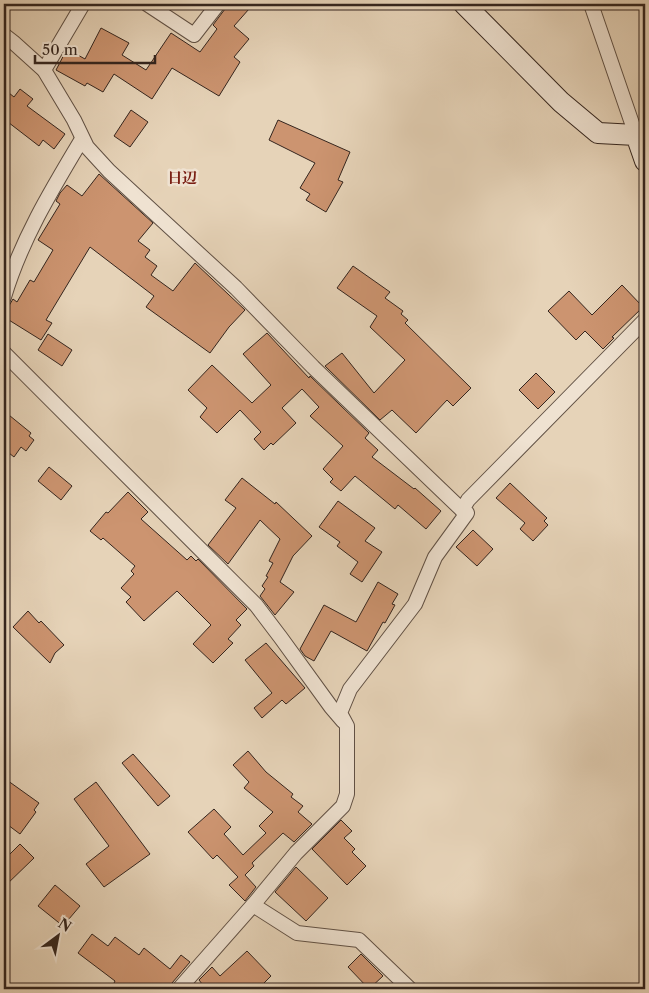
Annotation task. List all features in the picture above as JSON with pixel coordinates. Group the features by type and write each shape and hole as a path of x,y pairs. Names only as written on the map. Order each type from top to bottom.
{"street":[{"path":"44,70 83,4"},
{"path":"146,4 194,35 218,4"},
{"path":"464,4 562,102 598,134 636,135"},
{"path":"591,4 645,162"},
{"path":"4,35 44,70 74,120 87,148 109,171 236,288 314,367 467,513 435,557 415,604 350,689 340,714 347,726 347,794 344,806 296,853 253,906 179,989"},
{"path":"4,297 20,250 53,187 82,138"},
{"path":"462,510 483,483 645,320"},
{"path":"4,353 256,605 330,708 347,726"},
{"path":"253,906 297,933 359,940 410,989"}],"building":[{"path":"227,4 242,4 249,9 234,26 249,39 234,57 240,62 219,96 172,68 152,99 114,74 103,92 87,83 85,86 56,70 67,49 85,59 101,28 129,43 122,55 146,70 171,33 200,52 217,29 213,25"},
{"path":"4,89 14,97 20,89 33,99 27,106 65,134 54,149 43,140 39,146 4,119"},
{"path":"131,110 148,122 130,147 114,136"},
{"path":"278,120 350,152 338,180 343,182 326,212 306,200 310,194 300,188 315,163 269,140"},
{"path":"99,174 153,223 138,241 150,250 145,257 157,266 151,275 173,291 195,263 245,310 229,327 210,353 146,307 154,296 90,247 46,320 52,323 41,340 4,317 13,299 17,302 30,280 34,282 53,250 38,240 60,204 56,201 60,193 67,185 82,196"},
{"path":"353,266 390,292 385,298 403,311 401,314 408,320 405,323 471,388 453,406 447,400 416,433 392,410 380,420 325,366 342,353 374,393 405,360 370,327 377,316 337,288"},
{"path":"622,285 643,307 612,337 614,338 603,349 585,331 576,340 548,311 569,291 592,315"},
{"path":"267,333 309,378 310,376 369,433 365,438 378,450 372,457 415,488 441,511 426,529 398,505 395,509 355,476 341,491 330,482 333,479 323,469 343,446 310,416 319,407 302,389 282,408 296,423 273,445 271,443 264,450 254,439 261,432 240,410 217,433 200,417 207,408 188,390 212,365 252,403 271,385 243,354"},
{"path":"48,334 72,350 62,366 38,350"},
{"path":"536,373 555,392 538,409 519,390"},
{"path":"4,411 31,433 29,436 34,440 26,451 21,447 14,457 4,449"},
{"path":"49,467 72,486 61,500 38,481"},
{"path":"242,478 275,504 276,502 312,536 293,556 280,582 294,592 275,615 260,596 265,589 262,586 268,577 266,576 273,563 269,561 280,539 260,520 228,564 208,545 236,508 225,500"},
{"path":"510,483 547,518 544,521 548,525 533,541 520,529 525,523 496,498"},
{"path":"128,492 148,512 141,519 187,560 191,556 196,561 198,559 247,609 236,620 241,625 228,639 233,643 213,663 193,644 211,625 177,591 144,621 126,602 131,597 121,588 134,574 131,571 135,566 103,538 101,540 90,531 106,512 108,513"},
{"path":"338,501 375,528 365,541 382,552 362,582 350,574 358,562 337,546 340,542 319,527"},
{"path":"473,530 493,549 477,566 456,547"},
{"path":"378,582 398,594 392,604 395,605 367,651 331,631 314,661 305,656 300,649 324,605 356,622"},
{"path":"28,611 39,623 41,621 64,645 55,653 50,663 13,627"},
{"path":"266,643 305,688 286,704 282,700 262,718 254,708 272,693 245,660"},
{"path":"248,751 266,772 293,794 291,797 303,806 298,812 312,824 294,842 283,833 252,863 254,866 245,875 256,887 245,901 229,885 238,877 217,855 213,859 188,832 214,809 231,827 224,834 243,855 266,833 259,826 273,812 244,788 249,782 233,765"},
{"path":"133,754 170,796 158,806 122,763"},
{"path":"4,778 39,803 34,810 36,812 20,834 4,822"},
{"path":"96,782 150,854 104,887 86,864 109,846 74,799"},
{"path":"341,820 352,831 344,838 355,849 352,852 366,866 347,885 312,849"},
{"path":"20,844 34,858 4,887 4,860"},
{"path":"296,867 328,898 306,921 275,892"},
{"path":"55,885 80,906 63,926 38,906"},
{"path":"92,934 108,946 115,937 139,955 144,948 170,969 181,955 190,962 172,983 170,989 123,989 78,953"},
{"path":"247,951 271,976 258,989 206,989 199,980 212,967 220,976"},
{"path":"361,954 383,976 369,989 348,967"}],"district":[{"name":"日辺","path":"182,177"}]}
